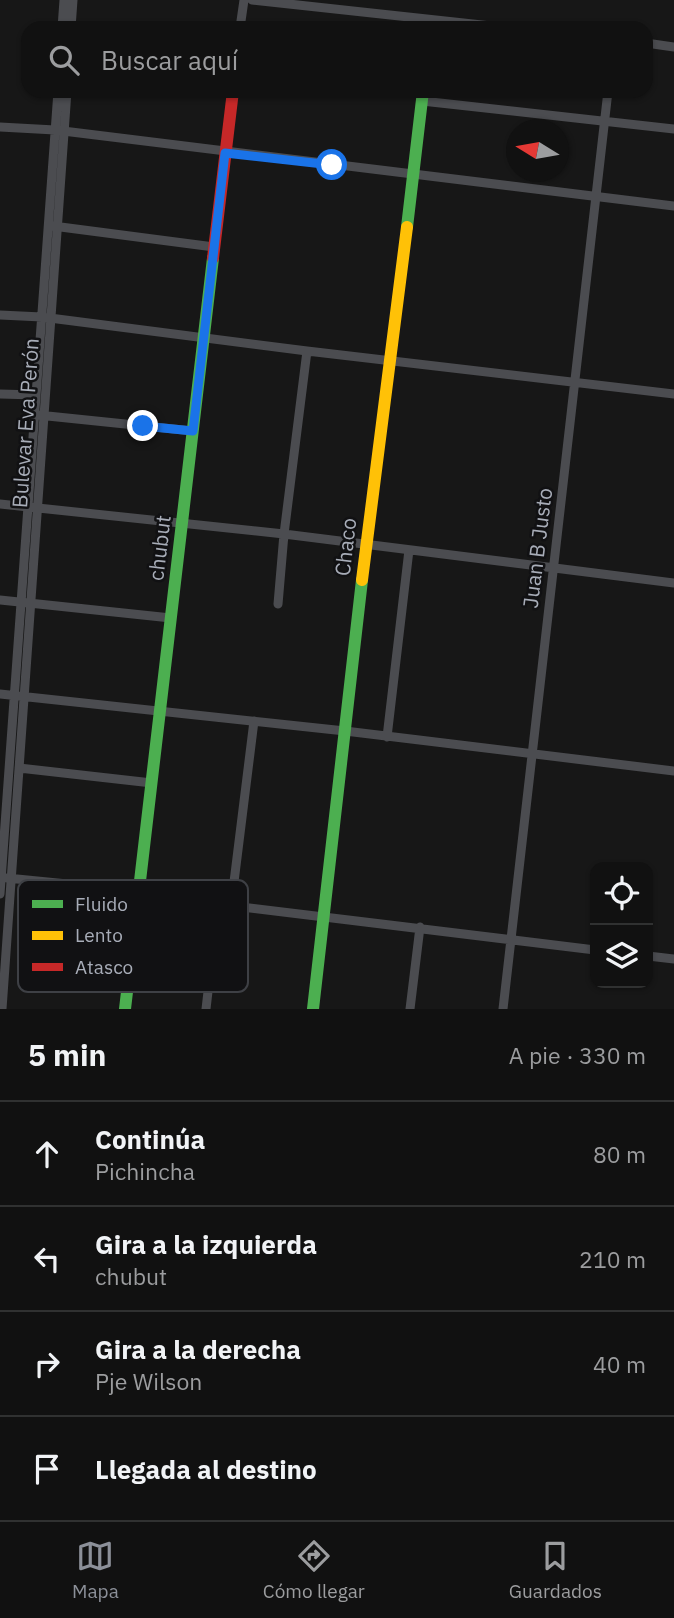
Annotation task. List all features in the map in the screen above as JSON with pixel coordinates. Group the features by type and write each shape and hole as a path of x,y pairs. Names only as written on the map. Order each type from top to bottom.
{"street":[{"path":"62,21 64,0"},
{"path":"72,21 73,0"},
{"path":"241,21 244,0"},
{"path":"252,0 409,21"},
{"path":"653,44 674,47"},
{"name":"Bulevar Eva Perón","path":"2,1009 4,877 53,226 59,131 58,98"},
{"name":"Bulevar Eva Perón","path":"59,131 66,98"},
{"name":"chubut","path":"140,880 232,98"},
{"name":"Chaco","path":"313,1009 366,544 422,98"},
{"path":"437,98 674,129"},
{"name":"Juan B Justo","path":"503,1009 607,98"},
{"path":"0,127 59,131 674,206"},
{"path":"53,226 214,247"},
{"path":"0,315 46,318 674,394"},
{"name":"Bulevar Eva Perón","path":"39,415 36,395 46,318"},
{"path":"278,604 307,351"},
{"path":"0,394 36,395"},
{"path":"39,415 193,431"},
{"path":"0,503 284,534 674,583"},
{"path":"387,737 409,550"},
{"path":"0,600 171,618"},
{"path":"0,694 160,710 674,771"},
{"name":"Bulevar Eva Perón","path":"0,894 19,768 19,695"},
{"path":"234,880 254,721"},
{"path":"19,768 152,783"},
{"path":"4,877 31,880"},
{"path":"248,907 590,949"},
{"path":"410,1009 420,927"},
{"path":"653,957 674,959"}],"traffic: fast":[{"path":"407,227 422,98"},
{"path":"140,880 213,258"},
{"path":"313,1009 362,580"},
{"path":"125,1009 127,992"}],"traffic: slow":[{"path":"362,580 407,227"}],"traffic: jam":[{"path":"213,258 232,98"}],"route":[{"path":"143,426 193,431 225,153 332,165"}]}
